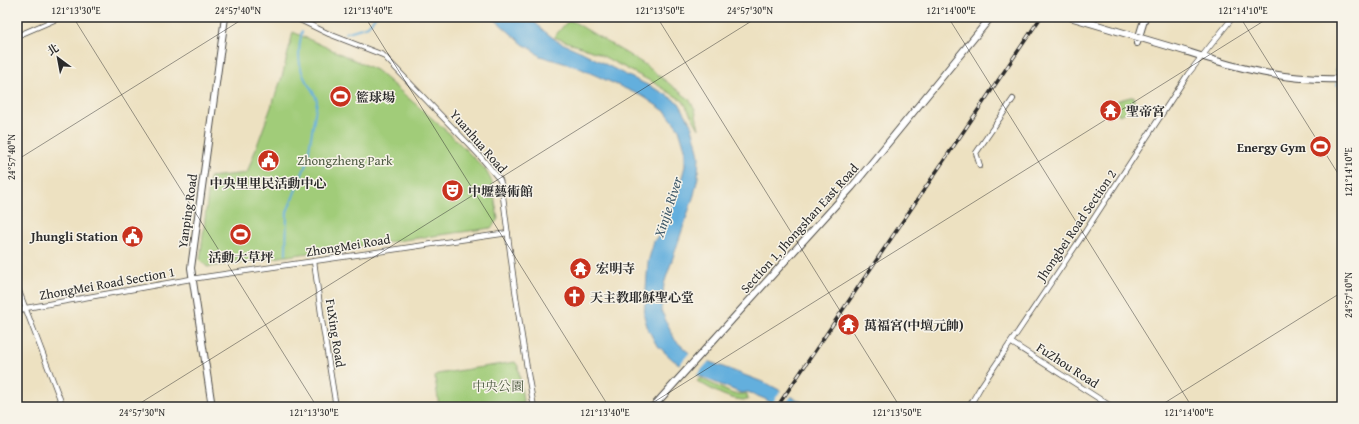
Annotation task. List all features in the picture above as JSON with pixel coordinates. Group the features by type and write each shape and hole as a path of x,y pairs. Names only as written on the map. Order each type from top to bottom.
{"main road":[{"name":"Yanping Road","path":"212,407 190,268 225,17"},
{"name":"Section 1, Jhongshan East Road","path":"653,407 852,187 992,17"},
{"path":"1070,17 1250,71 1275,76 1341,79"},
{"path":"1137,43 1145,17"}],"street":[{"path":"17,36 61,17"},
{"name":"Yuanhua Road","path":"294,17 329,34 383,55 479,155 500,180 524,356 534,407"},
{"name":"Jhongbei Road Section 2","path":"969,407 980,388 1012,343 1188,74 1203,57 1233,17"},
{"path":"980,166 976,153 1013,99"},
{"name":"ZhongMei Road","path":"191,279 508,233"},
{"name":"FuXing Road","path":"314,261 336,407"},
{"name":"ZhongMei Road Section 1","path":"17,312 26,308 191,279"},
{"path":"17,286 63,407"},
{"name":"FuZhou Road","path":"1012,343 1112,407"}],"green space":[{"path":"1334,17 1342,17 1342,72 1336,72 1337,38"},
{"path":"570,21 644,64 689,99 695,109 699,129 683,101 656,84 597,53 554,37 566,23"},
{"name":"Zhongzheng Park","path":"293,32 376,70 450,134 485,169 492,182 498,219 491,228 207,267 200,260 210,177 247,173 282,77"},
{"path":"1134,96 1134,109 1119,115 1116,109 1119,106 1116,101"},
{"name":"中央公園","path":"515,362 518,366 524,407 439,407 435,377 437,374"},
{"path":"700,378 733,394 747,394 748,400 734,399 721,394 697,381"}],"water":[{"path":"492,17 529,17 557,41 660,91 679,103 691,124 696,142 699,156 698,177 694,195 664,284 661,310 675,340 688,352 768,384 811,407 778,407 765,399 748,392 741,393 697,375 673,360 656,344 648,329 644,316 648,262 654,241 662,231 678,192 685,166 685,149 679,129 666,112 644,97 577,67 540,56 524,45"}],"pier":[{"path":"691,351 710,360 696,376 679,365"},
{"path":"782,389 792,395 784,407 774,407 771,405"}],"waterway":[{"path":"345,33 368,26 375,17"},
{"path":"1334,17 1337,38 1337,85"},
{"path":"286,254 287,212 307,162 317,101 301,69 299,51 302,31"},
{"path":"1340,117 1342,128"}],"railway":[{"path":"777,407 1041,17"}],"place":[{"name":"籃球場","path":"341,97"},
{"name":"聖帝宮","path":"1111,111"},
{"name":"Energy Gym","path":"1321,147"},
{"name":"中央里里民活動中心","path":"268,161"},
{"name":"中壢藝術館","path":"453,191"},
{"name":"活動大草坪","path":"241,235"},
{"name":"Jhungli Station","path":"133,236"},
{"name":"宏明寺","path":"581,268"},
{"name":"天主教耶穌聖心堂","path":"574,297"},
{"name":"萬福宮(中壇元帥)","path":"849,325"}],"water label":[{"name":"Xinjie River","path":"668,207"}]}
